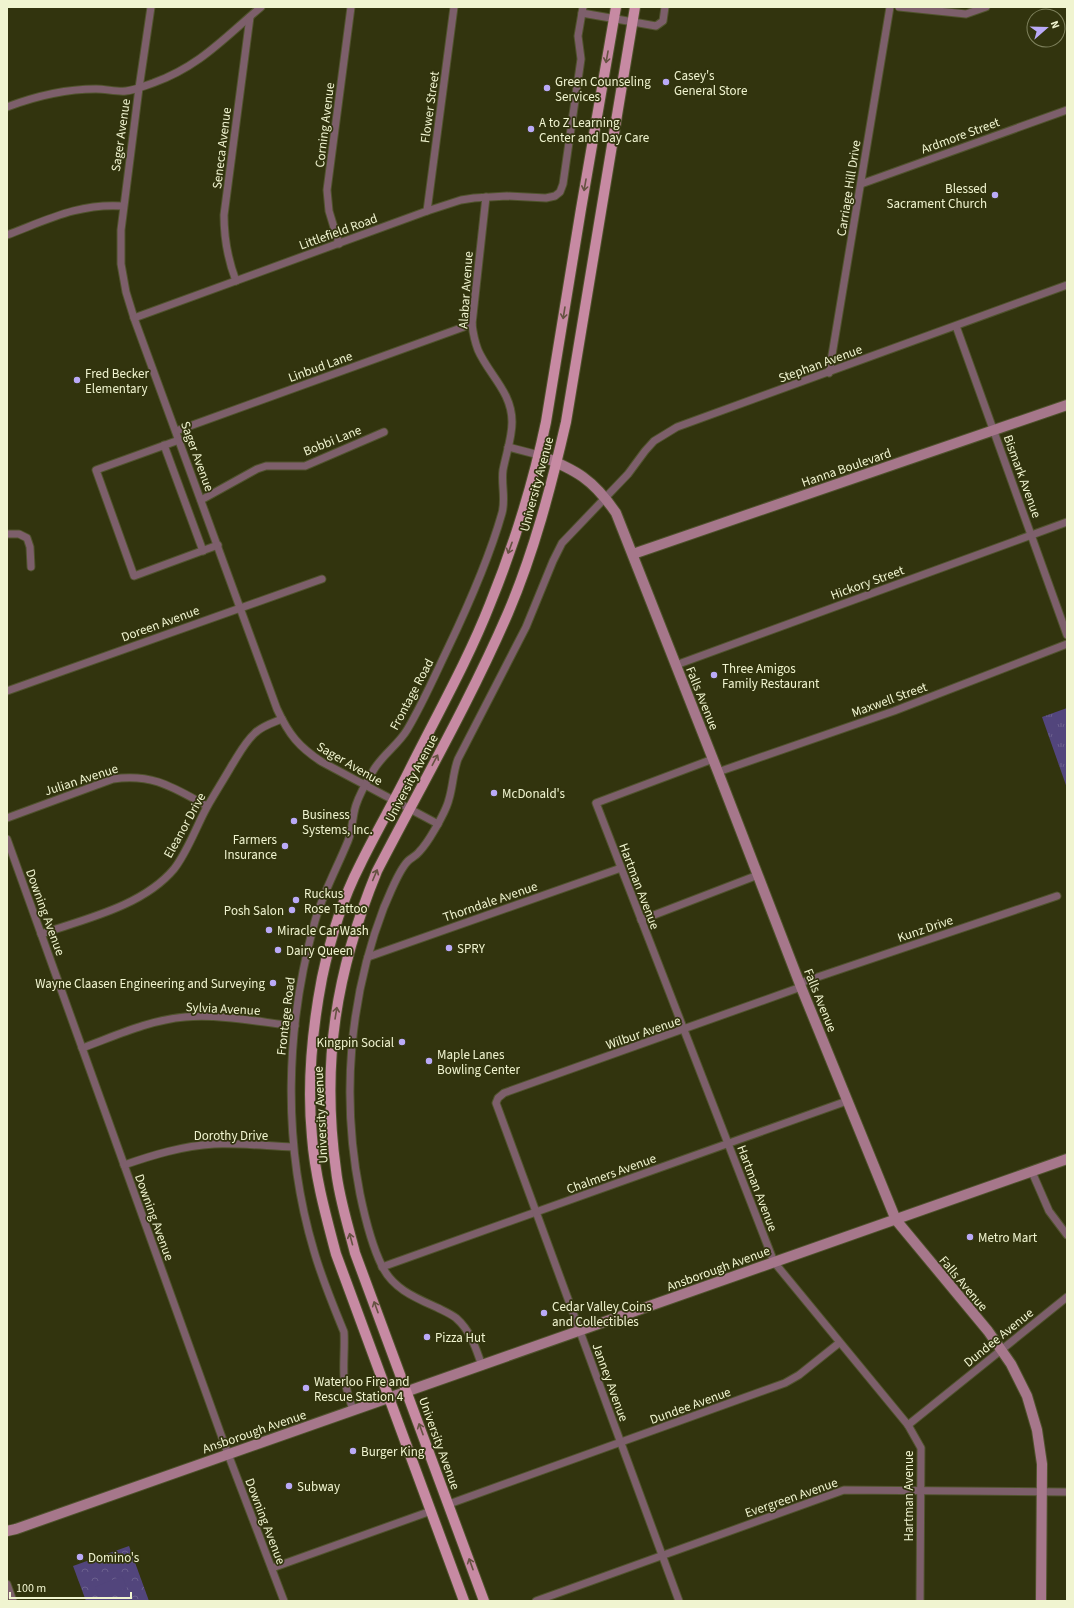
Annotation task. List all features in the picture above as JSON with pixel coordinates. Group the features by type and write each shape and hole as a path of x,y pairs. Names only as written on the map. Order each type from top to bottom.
{"main road":[{"name":"University Avenue","path":"464,1601 336,1254 317,1174 312,1137 312,1043 317,1008 330,946 359,866 394,802 461,667 490,604 518,529 539,455 616,7"},
{"name":"University Avenue","path":"484,1601 355,1253 343,1206 332,1144 330,1061 342,977 366,899 377,871 478,679 508,611 536,533 557,462 566,422 634,7"}],"street":[{"name":"Sager Avenue","path":"151,7 123,206 120,247 121,264 126,292 134,318 202,500 240,608 282,719 292,737 305,751 322,762 394,802 438,824"},
{"path":"7,107 43,95 60,92 95,88 126,91 162,80 193,64 219,45 261,7"},
{"name":"Corning Avenue","path":"339,244 328,211 328,190 351,7"},
{"name":"Flower Street","path":"427,211 454,7"},
{"path":"582,10 656,26 663,21 665,7"},
{"name":"Carriage Hill Drive","path":"829,373 890,7"},
{"path":"899,7 966,14 986,7"},
{"name":"Littlefield Road","path":"134,318 461,200 507,196 546,198 555,196 560,192 562,184 581,59 578,36 582,10"},
{"name":"Seneca Avenue","path":"236,281 231,268 225,242 224,215 250,17"},
{"name":"Ardmore Street","path":"861,184 1067,110"},
{"name":"Alabar Avenue","path":"486,197 472,324 478,351 503,388 507,397 512,420 508,447"},
{"path":"7,235 71,211 103,206 123,206"},
{"name":"Stephan Avenue","path":"606,499 654,441 677,427 829,373 1067,285"},
{"name":"Linbud Lane","path":"176,431 472,324"},
{"name":"Bismark Avenue","path":"956,326 1067,635"},
{"name":"Hanna Boulevard","path":"633,554 1067,405"},
{"name":"Bobbi Lane","path":"202,500 266,466 305,466 384,432"},
{"path":"179,440 96,470 134,576 218,545"},
{"path":"164,445 203,551"},
{"name":"Falls Avenue","path":"508,447 539,455 574,470 585,478 606,499 616,512 801,985 896,1220 1001,1350 1019,1380 1033,1413 1040,1447 1043,1492 1041,1601"},
{"name":"Frontage Road","path":"353,1410 346,1389 344,1374 344,1332 314,1251 304,1212 293,1147 291,1086 297,1002 315,920 333,873 352,832 356,806 374,768 389,750 399,742 429,689 467,608 485,563 503,510 504,499 502,475 508,447"},
{"path":"482,1366 472,1339 462,1324 455,1317 417,1299 403,1290 391,1280 382,1267 362,1204 353,1151 350,1076 354,1018 368,957 385,906 401,872 407,861 418,854 426,844 446,808 450,797 454,771 458,759 526,627 557,551 569,534 606,499"},
{"name":"Hickory Street","path":"676,665 1067,522"},
{"path":"7,534 19,534 27,538 30,547 31,567"},
{"name":"Doreen Avenue","path":"7,691 322,579"},
{"name":"Maxwell Street","path":"718,772 891,712 1067,644"},
{"name":"Eleanor Drive","path":"41,934 124,905 151,889 174,868 184,854 207,806 249,738 263,727 282,719"},
{"name":"Hartman Avenue","path":"713,759 596,804 774,1262 918,1440 921,1448 920,1601"},
{"name":"Julian Avenue","path":"7,818 114,779 131,776 147,778 176,789 207,806"},
{"name":"Downing Avenue","path":"7,839 228,1454 284,1601"},
{"name":"Thorndale Avenue","path":"368,957 621,868"},
{"path":"640,920 758,875"},
{"name":"Kunz Drive","path":"801,985 1057,896"},
{"name":"Wilbur Avenue","path":"496,1103 498,1098 504,1093 684,1030 801,985"},
{"name":"Sylvia Avenue","path":"82,1048 153,1023 184,1017 217,1017 295,1026"},
{"name":"Chalmers Avenue","path":"382,1267 847,1101"},
{"name":"Janney Avenue","path":"496,1103 679,1601"},
{"name":"Dorothy Drive","path":"124,1165 161,1153 196,1146 232,1144 293,1147"},
{"name":"Ansborough Avenue","path":"7,1535 12,1530 1067,1160"},
{"path":"1032,1172 1049,1211 1067,1235"},
{"name":"Dundee Avenue","path":"908,1426 1067,1297"},
{"name":"Dundee Avenue","path":"449,1504 785,1383 799,1375 839,1342"},
{"name":"Evergreen Avenue","path":"536,1601 844,1490 1067,1492"},
{"path":"272,1568 431,1511"},
{"path":"7,1584 13,1601"}],"green space":[{"path":"1067,708 1067,788 1042,717"},
{"path":"129,1546 149,1601 86,1601 73,1566"},
{"path":"122,1576 127,1588 100,1599 95,1587"}],"place":[{"name":"Casey's General Store","path":"666,82"},
{"name":"Green Counseling Services","path":"547,88"},
{"name":"A to Z Learning Center and Day Care","path":"531,129"},
{"name":"Blessed Sacrament Church","path":"995,195"},
{"name":"Fred Becker Elementary","path":"77,380"},
{"name":"Three Amigos Family Restaurant","path":"714,675"},
{"name":"McDonald's","path":"494,793"},
{"name":"Business Systems, Inc.","path":"294,821"},
{"name":"Farmers Insurance","path":"285,846"},
{"name":"Ruckus Rose Tattoo","path":"296,900"},
{"name":"Posh Salon","path":"292,910"},
{"name":"Miracle Car Wash","path":"269,930"},
{"name":"SPRY","path":"449,948"},
{"name":"Dairy Queen","path":"278,950"},
{"name":"Wayne Claasen Engineering and Surveying","path":"273,983"},
{"name":"Kingpin Social","path":"402,1042"},
{"name":"Maple Lanes Bowling Center","path":"429,1061"},
{"name":"Metro Mart","path":"970,1237"},
{"name":"Cedar Valley Coins and Collectibles","path":"544,1313"},
{"name":"Pizza Hut","path":"427,1337"},
{"name":"Waterloo Fire and Rescue Station 4","path":"306,1388"},
{"name":"Burger King","path":"353,1451"},
{"name":"Subway","path":"289,1486"},
{"name":"Domino's","path":"80,1557"}]}
